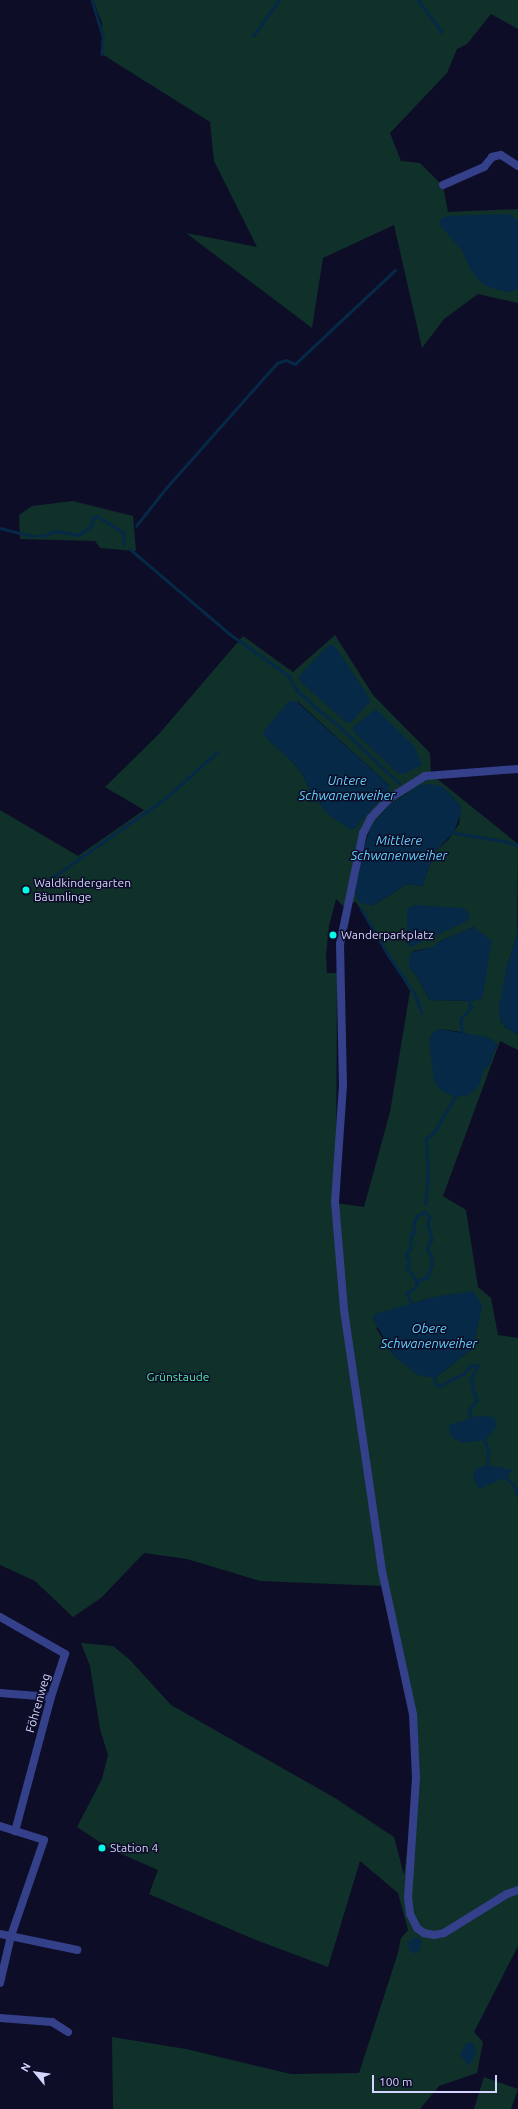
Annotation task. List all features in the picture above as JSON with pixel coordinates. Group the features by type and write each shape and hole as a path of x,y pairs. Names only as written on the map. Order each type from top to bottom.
{"street":[{"path":"443,185 484,167 492,157 501,155 518,166"},
{"path":"518,769 438,773 421,778 390,798 371,818 363,833 340,944 343,1084 334,1202 344,1310 381,1564 413,1714 416,1778 408,1897 410,1914 417,1928 424,1933 434,1935 444,1933 507,1894 518,1890"},
{"name":"Föhrenweg","path":"0,1617 66,1654 51,1697 15,1832"},
{"path":"0,1692 51,1697"},
{"path":"0,1826 44,1840 11,1936 0,1983"},
{"path":"0,1934 77,1950"},
{"path":"0,2018 52,2022 68,2032"}],"green space":[{"path":"93,0 518,0 518,29 491,14 467,44 457,49 447,73 390,133 401,161 420,163 443,186 448,212 518,209 518,303 478,294 444,319 422,348 394,225 323,258 312,328 186,233 257,247 214,161 210,122 102,54 102,23"},
{"path":"73,501 133,516 136,551 100,548 95,541 20,539 19,515 32,506"},
{"name":"Grünstaude","path":"335,635 373,695 430,753 431,774 518,844 517,935 506,970 500,1019 504,1026 518,1035 518,1050 500,1041 443,1196 466,1210 478,1287 491,1298 498,1335 518,1338 518,1946 474,2032 483,2042 477,2073 439,2086 420,2109 113,2109 112,2037 186,2049 291,2074 359,2073 398,1953 401,1938 408,1930 398,1893 360,1861 328,1967 251,1938 149,1894 158,1870 110,1849 77,1827 102,1779 108,1755 100,1729 90,1666 81,1643 113,1646 130,1660 171,1705 335,1798 394,1837 404,1875 416,1778 413,1714 383,1586 260,1581 187,1559 144,1553 101,1598 73,1617 35,1581 0,1565 0,810 78,856 144,810 105,787 159,734 243,636 293,672","holes":["297,701 389,785 355,828 312,795 303,775 294,764","407,793 449,793 461,807 459,824 449,839 434,853 422,886 407,884 372,906 355,892 365,840 370,828 388,806","336,899 344,907 345,903 356,902 410,991 390,1112 364,1207 336,1203 337,973 327,973 326,955 329,926","474,927 490,946 482,998 472,1001 430,1000 415,973 413,951 435,947 438,942","439,1029 462,1032 497,1044 489,1065 484,1069 433,1033","434,1297 482,1305 473,1348 435,1378 394,1356 376,1328 411,1304"]},
{"path":"484,2077 518,2089 511,2109 474,2109"}],"water":[{"path":"509,214 518,220 518,290 507,292 486,286 480,281 472,272 462,251 440,225 440,219 448,216"},
{"path":"329,645 334,645 370,699 370,702 350,723 347,723 299,680 300,675"},
{"name":"Untere Schwanenweiher","path":"289,701 296,701 389,785 389,790 355,828 351,830 329,815 312,795 303,775 294,764 263,735 265,729"},
{"name":"Untere Schwanenweiher","path":"376,709 414,746 422,765 404,774 399,774 353,731 353,727"},
{"name":"Mittlere Schwanenweiher","path":"431,784 441,786 449,793 461,807 461,813 454,832 434,853 422,886 407,884 372,906 358,902 355,892 359,864 370,828 388,806 420,785"},
{"path":"415,905 464,908 470,917 467,921 411,947 407,943 407,912 408,908"},
{"path":"518,920 518,1035 504,1026 500,1019 499,1006 506,970 517,935"},
{"path":"474,927 492,941 482,998 472,1001 430,1000 415,973 409,969 409,957 412,952 434,947 438,942"},
{"path":"439,1029 481,1036 492,1039 497,1044 489,1065 484,1069 479,1085 469,1095 455,1097 440,1090 434,1081 429,1040 433,1033"},
{"name":"Obere Schwanenweiher","path":"473,1291 482,1305 473,1348 435,1378 417,1375 394,1356 373,1319 375,1314 434,1297"},
{"path":"479,1416 494,1417 497,1426 485,1440 462,1443 450,1435 449,1425"},
{"path":"488,1465 512,1470 507,1477 479,1489 473,1478 475,1469"},
{"path":"416,1937 421,1940 420,1949 416,1954 409,1950 408,1942"},
{"path":"473,2042 476,2053 469,2066 460,2055 466,2043"}],"waterway":[{"path":"92,0 103,37 102,54"},
{"path":"253,36 279,0"},
{"path":"418,0 442,32"},
{"path":"136,526 166,488 277,363 286,360 295,364 395,270"},
{"path":"0,528 33,536 44,536 54,531 78,535 91,526 93,517 97,516 123,532 124,544"},
{"path":"130,549 230,634 289,676 297,690 315,707 337,724 399,783"},
{"path":"46,882 166,798 217,752"},
{"path":"453,831 456,833 508,842 518,846"},
{"path":"361,908 389,956 415,994 422,1013"},
{"path":"462,1032 460,1020 471,1007 468,1001"},
{"path":"425,1204 428,1181 426,1139 434,1132 455,1097"},
{"path":"412,1307 407,1293 415,1288 417,1282 407,1268 409,1261 406,1255 410,1249 411,1235 415,1232 413,1224 417,1216 425,1212 430,1217 428,1224 432,1240 427,1249 432,1258 432,1266 428,1277 417,1282"},
{"path":"434,1376 436,1384 440,1386 464,1373 470,1366 478,1365 471,1381 477,1401 470,1409 471,1422"},
{"path":"484,1438 489,1451 487,1468"},
{"path":"505,1477 514,1485 518,1495"}],"place":[{"name":"Waldkindergarten Bäumlinge","path":"26,890"},
{"name":"Wanderparkplatz","path":"333,935"},
{"name":"Station 4","path":"102,1848"}]}
